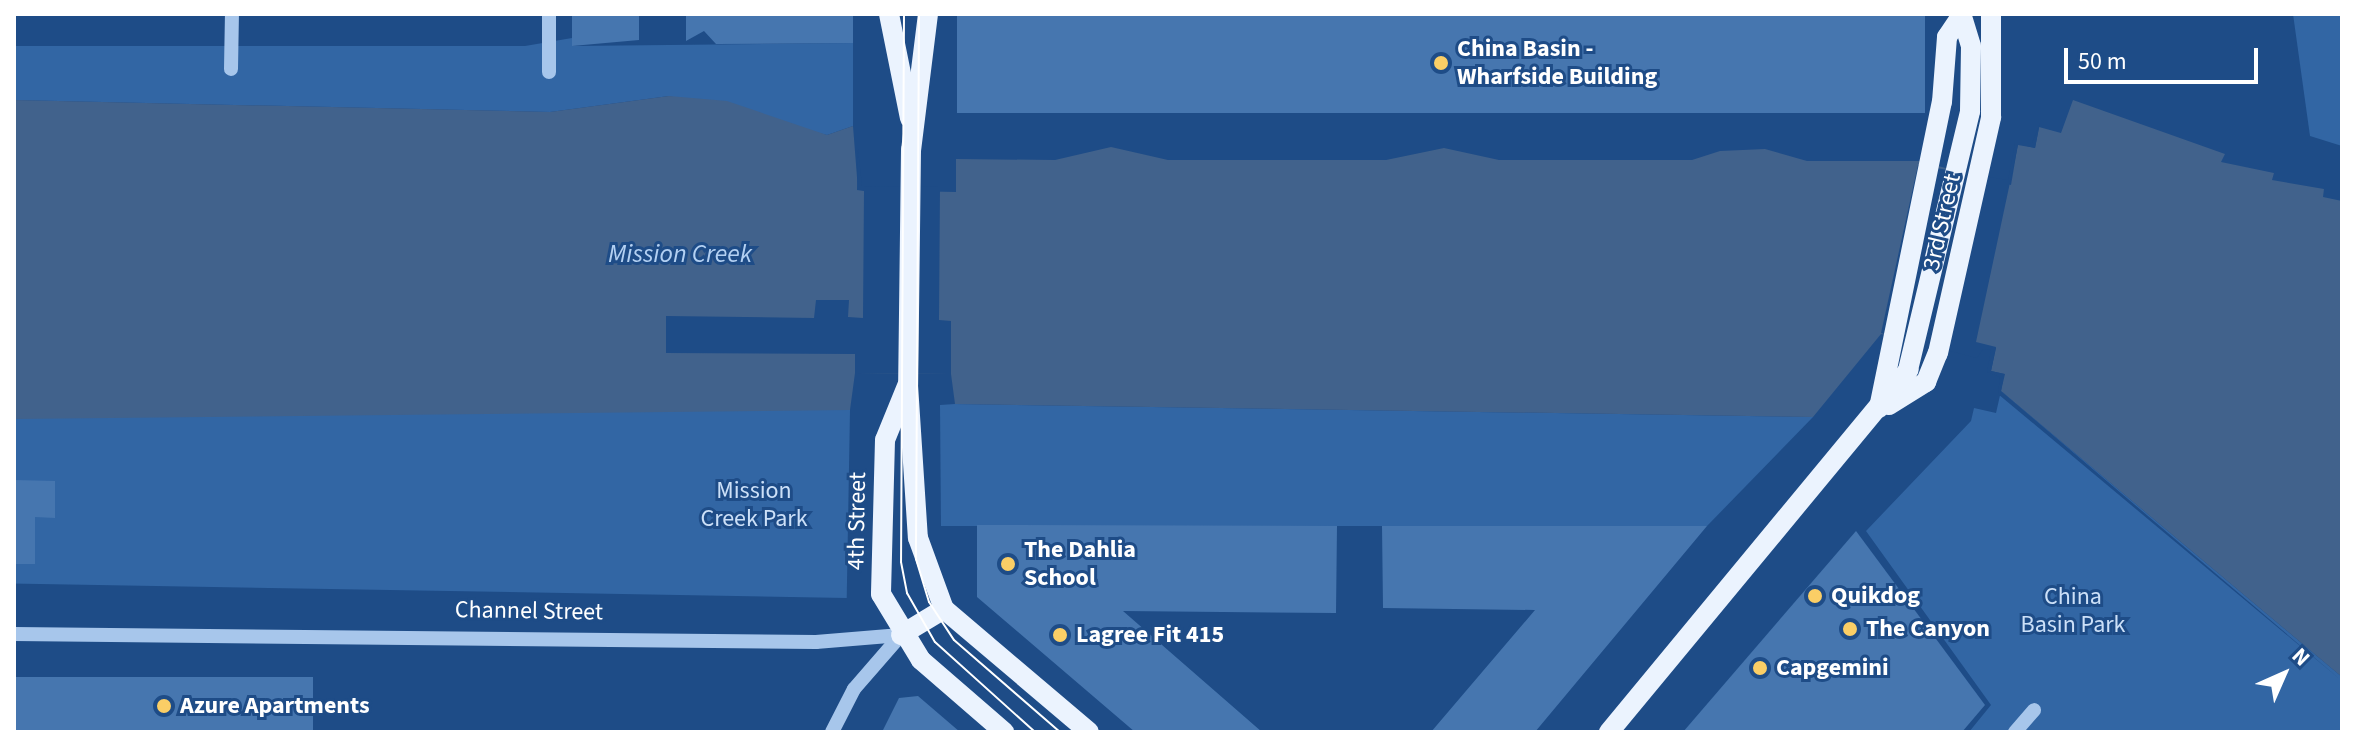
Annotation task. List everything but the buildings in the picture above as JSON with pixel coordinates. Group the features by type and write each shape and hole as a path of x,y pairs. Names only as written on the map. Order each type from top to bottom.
{"main road":[{"name":"4th Street","path":"889,14 912,140"},
{"name":"4th Street","path":"928,14 912,140 908,378 918,538 944,609"},
{"name":"3rd Street","path":"1879,412 1926,382 1938,353 1991,117 1991,14"},
{"name":"3rd Street","path":"1879,412 1928,172 1947,37 1961,15"},
{"name":"3rd Street","path":"1609,732 1879,412 1916,348 1973,79 1961,15"},
{"name":"4th Street","path":"901,635 881,594 885,440 908,378"},
{"path":"1004,732 901,635 944,609 1089,732"}],"street":[{"path":"231,69 232,14"},
{"path":"549,14 549,72"},
{"name":"Channel Street","path":"14,634 816,642 901,635"},
{"path":"832,732 854,689 901,635"},
{"path":"2015,732 2034,710"}],"green space":[{"path":"2293,14 2342,14 2342,146 2310,136"},
{"path":"572,38 573,46 853,43 853,126 827,135 669,96 550,112 14,100 14,46 525,46"},
{"name":"China Basin Park","path":"2001,391 2342,677 2342,732 1969,732 1991,705 1866,531 1971,421 1974,408 1996,413"},
{"name":"Mission Creek Park","path":"14,395 850,410 847,598 14,583"},
{"path":"940,405 1813,417 1707,526 941,526"}],"water":[{"name":"Mission Creek","path":"669,96 727,101 827,135 853,126 858,190 956,192 956,159 1055,160 1111,147 1168,160 1386,160 1444,148 1499,160 1692,160 1720,151 1765,149 1807,161 1919,161 2011,185 2018,144 2035,148 2039,127 2061,133 2073,100 2225,154 2221,162 2274,173 2272,180 2324,189 2323,197 2342,201 2342,677 2001,391 2004,374 1991,371 1996,348 1981,344 1978,354 1881,334 1813,417 955,404 951,374 855,373 850,410 14,419 14,100 550,112"}],"pier":[{"path":"2040,123 2035,148 2018,145 1976,342 1996,347 1991,371 2005,374 2001,391 2342,681 1998,394 2000,377 1987,372 1991,350 1983,349 1977,358 1881,333 1918,165 2008,180 2015,143 2032,143"},
{"path":"858,149 862,186 940,187 939,320 951,321 951,374 855,373 855,354 666,353 666,316 814,318 816,300 849,300 848,317 863,318 864,191 857,190"}],"tram line":[{"path":"904,14 901,562 907,593 935,642 1035,732"},
{"path":"919,14 916,559 929,602 954,640 1060,732"}],"place":[{"name":"China Basin - Wharfside Building","path":"1441,63"},
{"name":"The Dahlia School","path":"1008,564"},
{"name":"Quikdog","path":"1815,596"},
{"name":"The Canyon","path":"1850,629"},
{"name":"Lagree Fit 415","path":"1060,635"},
{"name":"Capgemini","path":"1760,668"},
{"name":"Azure Apartments","path":"164,706"}]}
